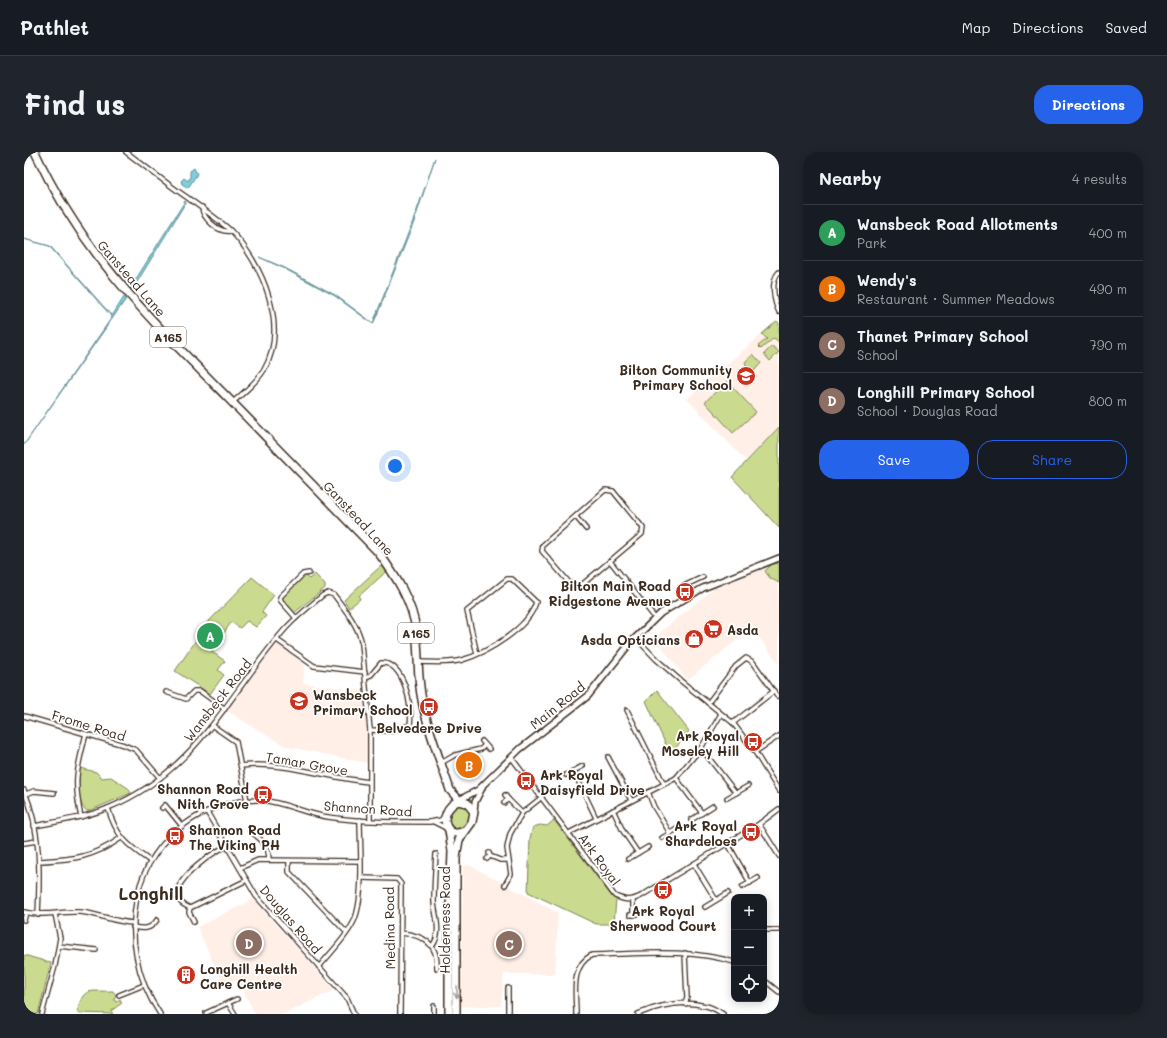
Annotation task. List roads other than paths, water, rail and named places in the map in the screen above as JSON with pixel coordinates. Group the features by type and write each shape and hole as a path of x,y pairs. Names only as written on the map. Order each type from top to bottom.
{"highway":[{"name":"Ganstead Lane","path":"35,152 66,212 102,264 141,309 378,552 386,563 407,598 416,628 419,684 422,702 450,790 459,800"},
{"name":"Ganstead Lane","path":"446,812 450,790"},
{"name":"A165","path":"459,800 469,804 474,811"},
{"path":"446,812 453,803 459,800"},
{"path":"449,830 458,833 466,829 472,822 474,811"},
{"name":"A165","path":"446,812 445,822 449,830"},
{"name":"Holderness Road","path":"456,1014 456,858 458,844 466,829"},
{"name":"Holderness Road","path":"449,830 452,851 449,937 449,1014"}],"main road":[{"name":"Main Road","path":"459,800 474,793 511,757 588,696 635,637 655,618 695,592 779,558"},
{"name":"Main Road","path":"474,811 476,799 487,780"}],"street":[{"path":"126,152 202,207 230,231 250,257 269,295 275,327 274,339 264,370 232,403"},
{"path":"202,207 202,213 206,219 224,231 230,231"},
{"path":"779,272 776,275 774,288 774,300 779,312"},
{"path":"606,490 613,491 643,528 642,534 610,561 578,588 572,586 542,551 543,545 606,490"},
{"path":"576,517 587,530"},
{"path":"610,561 655,618"},
{"path":"296,618 281,601 280,597 303,574 308,573"},
{"path":"684,586 703,577"},
{"path":"419,662 445,662 462,660 477,654 497,644 518,628 534,609 536,602 512,579 507,579 467,611 477,654"},
{"name":"Wansbeck Road","path":"34,826 81,817 108,808 128,799 160,778 187,755 213,726 277,640 296,618 328,593 334,595 354,622 359,632 366,677 370,730 370,820"},
{"path":"635,637 656,659 733,723 778,784 779,791"},
{"path":"277,640 314,666 365,672"},
{"path":"708,703 736,666 746,658 753,662 777,696"},
{"path":"366,677 371,675 381,662 386,662 398,670 407,693 411,720 410,725 392,731 370,730"},
{"path":"166,692 186,699 194,691 200,691 225,710"},
{"path":"733,723 774,691"},
{"path":"627,710 629,718 664,784"},
{"path":"569,833 676,778 701,748 721,714"},
{"name":"Frome Road","path":"24,716 124,744 136,750 160,778"},
{"path":"213,726 236,742 247,801"},
{"path":"81,817 76,784 76,773 86,734"},
{"path":"755,752 779,736"},
{"path":"441,763 455,755 481,749 483,743 489,749"},
{"path":"701,748 736,793"},
{"name":"Ark Royal","path":"511,757 615,896 624,900 633,900"},
{"path":"608,757 608,763 631,800"},
{"name":"Tamar Grove","path":"241,766 274,765 347,780 369,782"},
{"path":"566,775 583,766"},
{"path":"574,772 596,818"},
{"path":"676,778 702,813"},
{"path":"727,798 748,786"},
{"path":"38,915 41,873 40,861 34,826 25,792 34,791 54,793"},
{"path":"648,792 654,807 670,833"},
{"path":"505,795 522,813"},
{"path":"505,885 512,874 508,860 510,834 522,813 542,797"},
{"path":"504,803 508,799"},
{"name":"Shannon Road","path":"160,1014 144,984 135,953 133,925 140,885 150,861 167,838 182,826 218,807 247,801 275,802 325,817 360,820 434,822 449,830"},
{"path":"162,808 165,805 182,826"},
{"path":"691,820 713,806"},
{"path":"108,808 112,822 121,838 126,844 150,861"},
{"path":"633,914 633,900 728,844 779,809"},
{"path":"613,810 623,831 638,853"},
{"name":"Douglas Road","path":"208,812 256,896 346,998 354,1014"},
{"path":"434,822 441,820 446,812"},
{"path":"319,967 352,924 358,912 361,878 360,820"},
{"path":"759,824 779,856"},
{"path":"662,838 677,829"},
{"path":"250,831 266,844 269,852 269,860"},
{"path":"40,861 86,857 104,850 121,838"},
{"path":"24,844 37,841"},
{"path":"728,844 750,883"},
{"path":"190,908 182,904 178,899 177,895 181,883 200,863 227,846"},
{"path":"628,859 648,847"},
{"path":"433,945 436,940 438,919 434,901 437,860 436,854"},
{"path":"489,856 500,860 508,860"},
{"path":"240,868 258,860 360,862"},
{"path":"289,861 289,872 346,932"},
{"path":"694,864 716,900"},
{"name":"Medina Road","path":"361,878 393,879 399,881 401,884 400,1014"},
{"path":"742,887 758,878"},
{"path":"190,908 247,880"},
{"path":"705,907 728,893"},
{"path":"190,908 189,912 194,922"},
{"path":"24,920 25,913 38,915 55,914 64,911 81,912 118,923 147,929 152,927 157,920"},
{"path":"42,1014 59,946 60,938 55,914"},
{"path":"767,930 779,930"},
{"path":"401,933 415,934 433,945 437,954 437,968"},
{"path":"59,946 96,950"},
{"path":"685,953 687,998 685,1004"},
{"path":"576,1014 576,972 584,959 592,955 685,953 712,956 731,961"},
{"path":"767,982 779,992"},
{"path":"119,995 144,984"},
{"path":"508,988 508,1014"},
{"path":"206,1013 237,999"},
{"path":"228,1003 235,1014"},
{"path":"638,1014 651,1008 685,1004 707,1006 723,1014"}],"water":[{"path":"435,158 414,222 373,324 335,296 259,257 285,268 335,295 373,323 416,213"},
{"path":"194,168 197,174 188,188 182,184 181,181 184,178 188,181 190,171"},
{"path":"185,201 186,202 131,292 129,290"},
{"path":"24,239 50,246 112,316 124,297 126,299 24,445 112,317 49,246"}],"place":[{"name":"Bilton Community Primary School","path":"746,376"},
{"name":"Bilton Main Road Ridgestone Avenue","path":"685,592"},
{"name":"Asda","path":"713,629"},
{"name":"Wansbeck Road Allotments","path":"210,636"},
{"name":"Asda Opticians","path":"694,639"},
{"name":"Wansbeck Primary School","path":"299,701"},
{"name":"Belvedere Drive","path":"429,707"},
{"name":"Ark Royal Moseley Hill","path":"753,742"},
{"name":"Wendy's","path":"469,765"},
{"name":"Ark Royal Daisyfield Drive","path":"526,781"},
{"name":"Shannon Road Nith Grove","path":"263,795"},
{"name":"Ark Royal Shardeloes","path":"751,832"},
{"name":"Shannon Road The Viking PH","path":"175,836"},
{"name":"Ark Royal Sherwood Court","path":"663,890"},
{"name":"Longhill Primary School","path":"249,943"},
{"name":"Thanet Primary School","path":"509,944"},
{"name":"Longhill Health Care Centre","path":"186,975"}],"district":[{"name":"Longhill","path":"151,893"}]}
